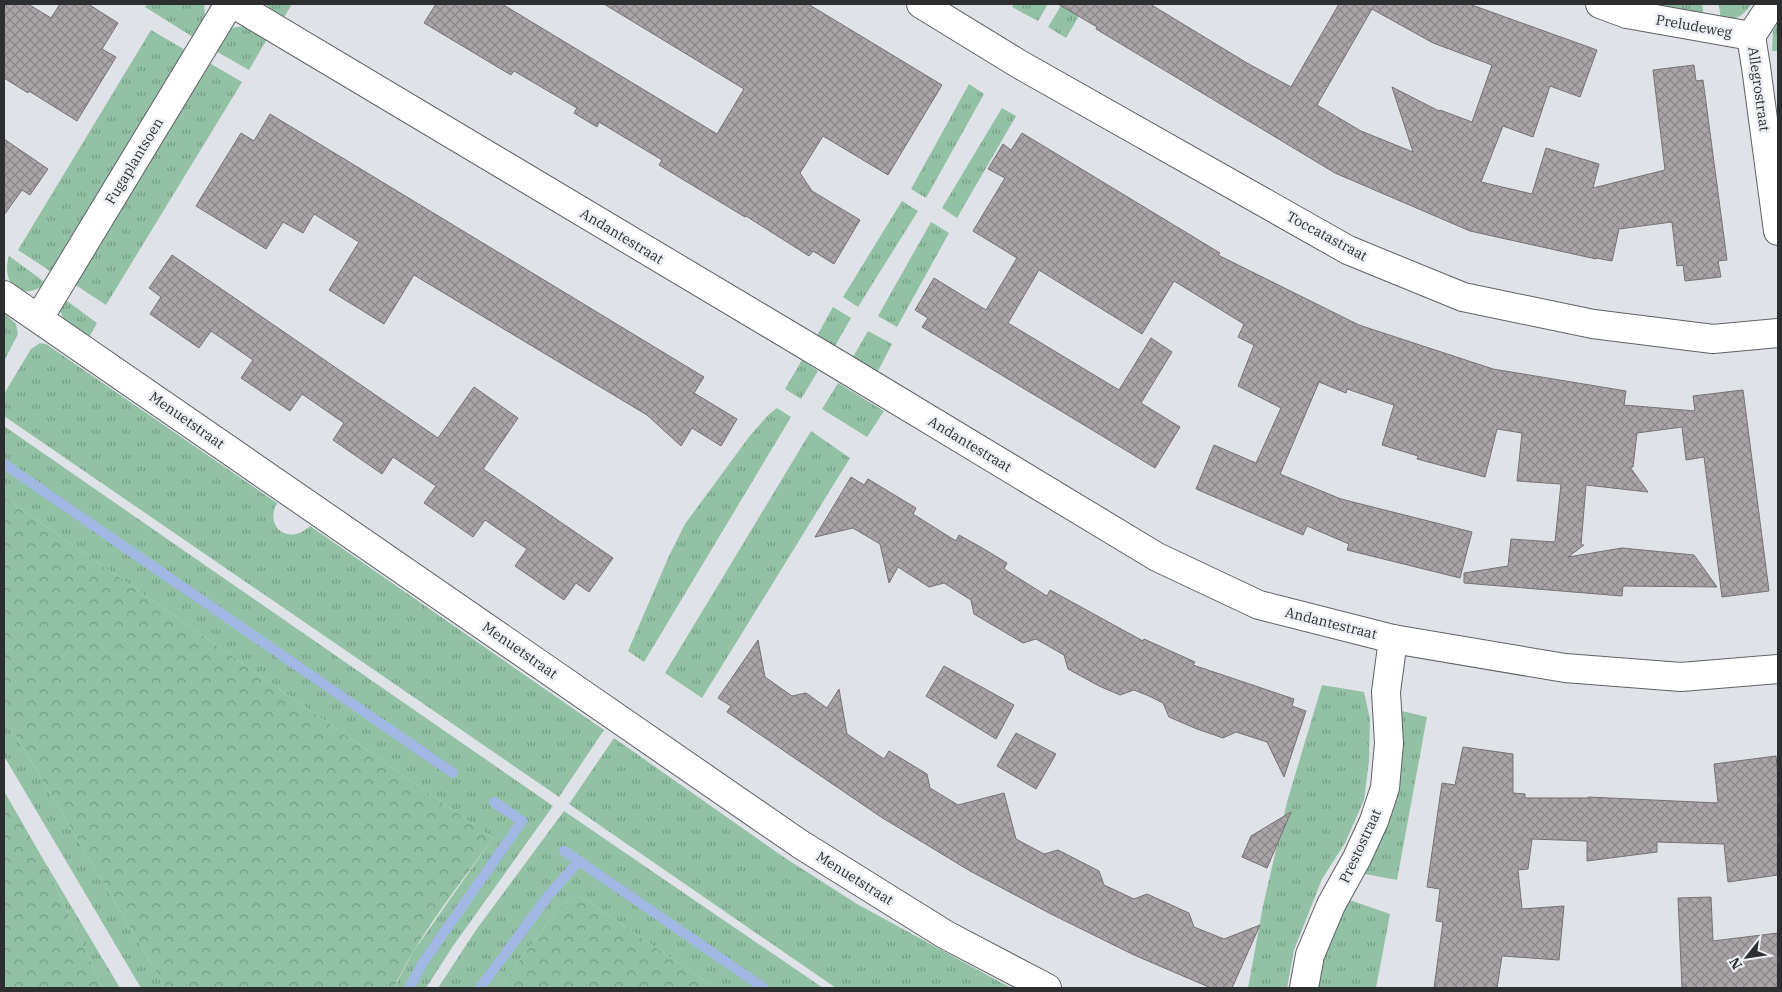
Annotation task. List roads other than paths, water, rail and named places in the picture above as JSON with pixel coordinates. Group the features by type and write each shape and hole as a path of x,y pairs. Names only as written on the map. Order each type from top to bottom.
{"street":[{"name":"Fugaplantsoen","path":"39,318 229,4"},
{"name":"Andantestraat","path":"234,4 839,364 1157,557 1259,605 1393,638 1565,668 1681,676 1778,669"},
{"name":"Toccatastraat","path":"920,4 1019,64 1348,250 1463,297 1592,324 1713,339 1778,333"},
{"name":"Preludeweg","path":"1600,4 1627,14 1750,36 1772,4"},
{"name":"Allegrostraat","path":"1750,36 1778,231"},
{"name":"Menuetstraat","path":"4,295 800,844 946,935 1047,988"},
{"name":"Prestostraat","path":"1304,988 1310,955 1331,906 1357,858 1374,821 1385,788 1389,743 1386,692 1393,638"}],"waterway":[{"path":"4,464 453,773"},
{"path":"409,988 424,961 522,821 494,802"},
{"path":"564,851 579,861"},
{"path":"480,988 548,896 579,861 764,988"}]}
